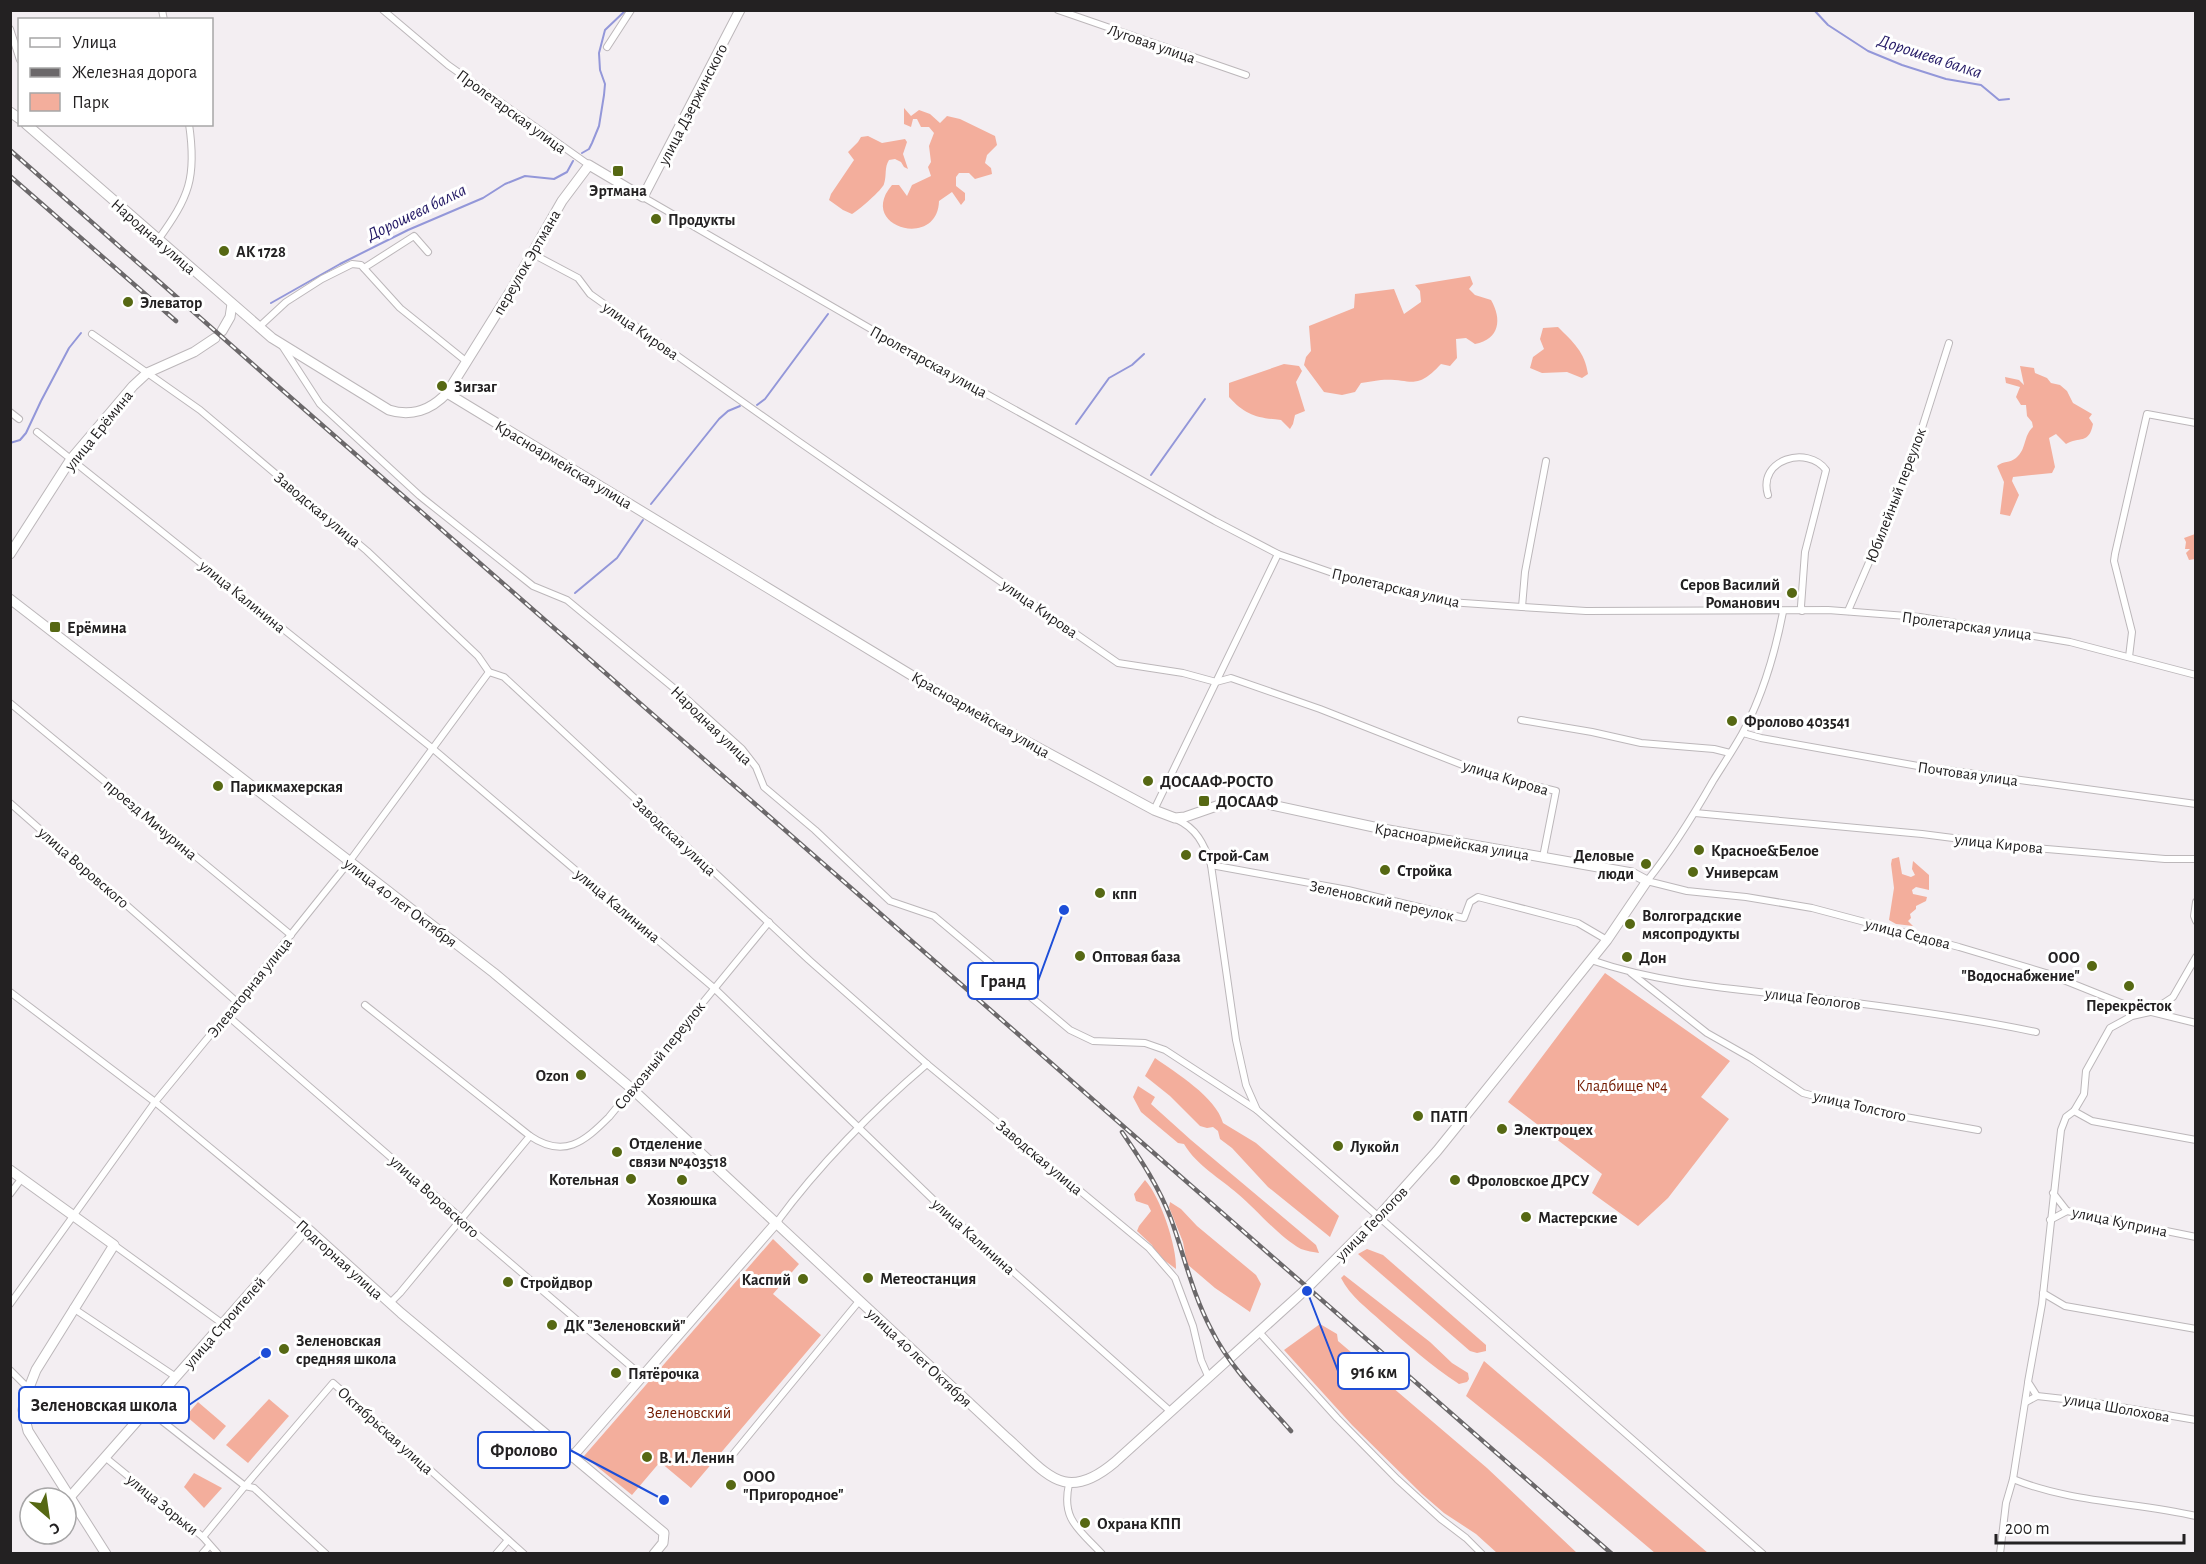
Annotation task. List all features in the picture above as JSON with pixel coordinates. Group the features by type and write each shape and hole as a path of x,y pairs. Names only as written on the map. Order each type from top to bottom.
{"street":[{"name":"Пролетарская улица","path":"383,10 448,65 589,165 902,347 1278,554 1350,579 1449,602 1586,611 1848,611 1920,617 2070,642 2196,675"},
{"path":"607,47 631,10"},
{"name":"улица Дзержинского","path":"643,197 740,10"},
{"name":"Луговая улица","path":"1058,10 1246,75"},
{"path":"10,29 18,54"},
{"path":"158,240 174,218 190,186 194,154 189,126"},
{"name":"Народная улица","path":"37,129 158,240 282,346 389,410 409,413 434,404 447,393"},
{"name":"переулок Эртмана","path":"447,393 510,292 569,190 589,165"},
{"path":"364,268 414,236 428,252"},
{"name":"улица Кирова","path":"531,253 578,278 590,294 1118,663 1183,673 1216,682 1231,678 1320,709 1483,772 1556,791 1543,857"},
{"path":"259,327 286,302 322,279 352,264 361,265 400,308 467,362"},
{"name":"улица Ерёмина","path":"10,554 71,459 133,386 147,373 200,349 219,335 230,317 232,304"},
{"name":"Заводская улица","path":"92,334 200,410 367,551 478,656 489,672 504,677 769,922 927,1064 1149,1248 1175,1278 1208,1376"},
{"name":"Юбилейный переулок","path":"1848,611 1908,472 1949,343"},
{"name":"Народная улица","path":"282,346 320,404 420,496 533,586 567,600 681,694 742,749 756,767 764,788 815,830 890,901 934,916 1070,1030 1093,1041 1145,1043 1165,1050 1257,1110"},
{"name":"Красноармейская улица","path":"447,393 972,712 1154,810 1175,818 1185,817 1228,802 1249,800 1383,830 1632,873 1647,881"},
{"path":"10,412 19,419"},
{"path":"2129,657 2132,632 2114,561 2147,414 2196,423"},
{"name":"улица Калинина","path":"38,432 432,748 714,988 946,1212 1170,1411"},
{"path":"1768,495 1767,477 1784,459 1808,459 1823,466 1826,470 1805,552 1802,611"},
{"path":"1522,607 1525,572 1546,461"},
{"path":"1154,810 1278,554"},
{"name":"улица 40 лет Октября","path":"10,599 494,973 631,1088 1006,1438 1051,1476 1069,1484"},
{"path":"1647,881 1665,860 1743,733 1762,687 1778,637 1783,612"},
{"name":"Элеваторная улица","path":"10,1304 155,1102 211,1034 229,1017 237,1002 350,862 489,672"},
{"name":"проезд Мичурина","path":"10,703 291,935"},
{"path":"1521,720 1641,743 1714,749 1730,753"},
{"name":"Почтовая улица","path":"1743,733 1918,766 2196,804"},
{"name":"улица Воровского","path":"10,803 237,1002"},
{"name":"улица Кирова","path":"1695,813 1922,834 2023,847 2165,859 2196,859"},
{"path":"1175,818 1194,830 1201,838 1211,865 1236,1040 1246,1085 1257,1110 1763,1554"},
{"name":"Зеленовский переулок","path":"1211,865 1348,890 1464,918 1470,902 1478,897 1578,923 1608,940"},
{"name":"улица Геологов","path":"1258,1332 1307,1288 1378,1217 1437,1151 1608,940 1647,881"},
{"name":"улица Седова","path":"1647,881 1687,891 1746,897 1812,908 1959,946 2046,973 2131,1007 2196,1023"},
{"path":"2196,902 2194,916 2196,921"},
{"name":"Совхозный переулок","path":"365,1005 530,1136 558,1148 575,1144 595,1131 769,922"},
{"path":"2000,1554 2006,1503 2013,1479 2043,1293 2061,1130 2066,1117 2074,1111 2084,1094 2086,1071 2110,1028 2132,1016 2150,1012 2173,997 2196,957"},
{"name":"улица Геологов","path":"1591,960 1630,973 1757,992 1965,1017 2036,1032"},
{"name":"улица Толстого","path":"1630,973 1707,1033 1751,1058 1803,1093 1872,1110 1978,1130"},
{"name":"Подгорная улица","path":"10,992 155,1102 307,1228 390,1303 664,1533 663,1543 654,1554"},
{"path":"2131,1007 2135,1011 2132,1016"},
{"name":"улица Воровского","path":"229,1017 641,1375"},
{"path":"572,1457 641,1375 886,1098 927,1064"},
{"path":"2074,1111 2092,1121 2196,1140"},
{"path":"390,1303 530,1136"},
{"path":"10,1170 223,1324"},
{"path":"10,1194 22,1178"},
{"name":"улица Куприна","path":"2053,1193 2067,1211 2196,1237"},
{"path":"2050,1220 2067,1211"},
{"name":"улица Строителей","path":"78,1488 307,1228"},
{"path":"63,1486 28,1431 23,1410 28,1388 48,1349 114,1245"},
{"path":"2043,1293 2065,1305 2196,1329"},
{"path":"734,1453 860,1300"},
{"path":"73,1308 176,1377"},
{"path":"1102,1554 1070,1519 1066,1505 1069,1484 1084,1482 1102,1473 1258,1332 1397,1479 1482,1554"},
{"path":"10,1370 28,1388"},
{"path":"2026,1402 2037,1396 2028,1382"},
{"name":"Октябрьская улица","path":"245,1486 333,1383 524,1554"},
{"name":"улица Шолохова","path":"2037,1396 2091,1402 2196,1420"},
{"path":"148,1410 245,1486 254,1488 326,1554"},
{"name":"улица Зорьки","path":"105,1458 203,1537 218,1554"},
{"path":"2013,1479 2031,1486 2070,1495 2196,1516"},
{"path":"203,1537 245,1486"},
{"path":"78,1510 106,1554"},
{"path":"496,1554 508,1540"},
{"path":"202,1554 209,1546"}],"green space":[{"path":"904,108 911,116 919,110 930,114 940,123 947,116 960,119 995,136 997,145 987,155 985,163 991,168 992,174 975,179 969,173 959,173 956,177 956,186 965,193 965,200 961,205 952,192 939,201 935,216 926,225 914,229 902,227 891,221 884,212 884,200 892,185 899,185 907,196 912,185 931,176 928,167 931,162 929,146 934,133 929,127 921,127 917,119 913,119 911,127 904,124"},
{"path":"868,136 882,143 905,139 907,142 903,154 908,169 895,159 889,160 883,187 852,214 829,200 854,160 848,152 861,137"},
{"path":"1470,276 1473,284 1469,289 1475,295 1491,300 1497,314 1496,327 1490,338 1475,344 1466,338 1456,339 1457,358 1450,366 1441,364 1419,381 1381,380 1361,383 1355,392 1342,395 1324,392 1304,365 1311,351 1309,326 1354,308 1355,294 1394,289 1404,314 1421,302 1420,291 1415,285"},
{"path":"1558,327 1578,348 1584,359 1588,374 1582,378 1567,372 1542,373 1530,368 1533,357 1544,349 1540,339 1543,328"},
{"path":"1284,364 1299,366 1302,371 1296,382 1305,411 1295,415 1290,429 1281,420 1258,417 1246,412 1229,397 1229,383"},
{"path":"2020,366 2034,368 2035,373 2047,378 2051,383 2060,385 2067,391 2073,403 2092,414 2089,418 2093,424 2089,435 2083,439 2066,444 2056,434 2049,438 2055,467 2052,473 2013,477 2012,481 2019,495 2010,516 2000,514 2004,482 1997,466 2014,460 2024,447 2033,427 2027,416 2026,405 2021,405 2016,397 2020,387 2006,383 2005,377 2019,380 2024,385"},
{"path":"2195,534 2195,559 2189,560 2186,553 2190,549 2185,549 2184,538"},
{"path":"1899,857 1902,874 1911,877 1915,875 1912,869 1913,861 1929,875 1929,890 1916,887 1912,890 1913,894 1927,897 1926,901 1916,906 1910,914 1911,918 1908,921 1913,926 1896,924 1889,920 1894,888 1891,864 1892,859"},
{"name":"Кладбище №4","path":"1605,973 1730,1061 1701,1097 1729,1119 1668,1198 1638,1226 1592,1193 1602,1174 1508,1102"},
{"path":"1155,1058 1204,1095 1219,1113 1223,1123 1256,1143 1339,1216 1330,1237 1268,1187 1232,1148 1220,1139 1218,1131 1213,1127 1200,1126 1170,1096 1145,1076"},
{"path":"1138,1086 1155,1097 1151,1104 1316,1245 1319,1253 1301,1249 1285,1238 1238,1194 1202,1165 1184,1144 1178,1143 1141,1112 1133,1097"},
{"path":"1145,1180 1156,1197 1166,1222 1174,1248 1176,1269 1156,1254 1152,1245 1137,1231 1151,1211 1148,1205 1136,1201 1134,1194"},
{"path":"1170,1202 1256,1275 1261,1284 1250,1312 1215,1288 1187,1264 1183,1242 1169,1207"},
{"name":"Зеленовский","path":"773,1239 799,1264 773,1294 821,1335 691,1488 660,1462 632,1495 584,1456"},
{"path":"1367,1249 1383,1255 1486,1345 1486,1351 1477,1353 1470,1351 1358,1254"},
{"path":"1344,1275 1430,1342 1452,1363 1468,1373 1467,1382 1459,1384 1429,1362 1365,1307 1345,1285 1341,1278"},
{"path":"1320,1324 1337,1334 1338,1341 1487,1468 1577,1553 1497,1553 1476,1534 1444,1513 1422,1494 1352,1425 1284,1350"},
{"path":"1484,1361 1708,1553 1655,1553 1466,1396"},
{"path":"269,1399 289,1416 248,1463 226,1445"},
{"path":"198,1402 226,1426 214,1440 186,1416"},
{"path":"194,1473 222,1488 204,1508 184,1487"}],"waterway":[{"name":"Дорошева балка","path":"582,153 589,149 599,126 605,84 600,70 599,53 605,30 626,10"},
{"name":"Дорошева балка","path":"1814,10 1828,25 1868,51 1946,79 1981,85 1999,100 2009,99"},
{"name":"Дорошева балка","path":"271,303 340,264 408,230 483,198 505,184 525,176 554,179 567,172 573,161"},
{"path":"757,405 765,399 828,314"},
{"name":"Дорошева балка","path":"10,443 20,440 26,433 69,348 81,333"},
{"path":"1076,424 1109,378 1132,365 1144,354"},
{"path":"1151,475 1205,399"},
{"path":"651,504 719,419 728,411 740,406"},
{"path":"575,593 617,558 643,520"}],"railway":[{"path":"10,150 1612,1554"},
{"path":"10,176 176,321"},
{"path":"1122,1132 1161,1196 1199,1303 1220,1345 1248,1383 1291,1431"}],"place":[{"name":"Эртмана","path":"618,171"},
{"name":"Продукты","path":"656,219"},
{"name":"АК 1728","path":"224,251"},
{"name":"Элеватор","path":"128,302"},
{"name":"Зигзаг","path":"442,386"},
{"name":"Серов Василий Романович","path":"1792,593"},
{"name":"Ерёмина","path":"55,627"},
{"name":"Фролово 403541","path":"1732,721"},
{"name":"ДОСААФ-РОСТО","path":"1148,781"},
{"name":"Парикмахерская","path":"218,786"},
{"name":"ДОСААФ","path":"1204,801"},
{"name":"Красное&Белое","path":"1699,850"},
{"name":"Строй-Сам","path":"1186,855"},
{"name":"Деловые люди","path":"1646,864"},
{"name":"Стройка","path":"1385,870"},
{"name":"Универсам","path":"1693,872"},
{"name":"кпп","path":"1100,893"},
{"name":"Гранд","path":"1064,910"},
{"name":"Волгоградские мясопродукты","path":"1630,924"},
{"name":"Оптовая база","path":"1080,956"},
{"name":"Дон","path":"1627,957"},
{"name":"ООО \"Водоснабжение\"","path":"2092,966"},
{"name":"Перекрёсток","path":"2129,986"},
{"name":"Ozon","path":"581,1075"},
{"name":"ПАТП","path":"1418,1116"},
{"name":"Электроцех","path":"1502,1129"},
{"name":"Лукойл","path":"1338,1146"},
{"name":"Отделение связи №403518","path":"617,1152"},
{"name":"Котельная","path":"631,1179"},
{"name":"Хозяюшка","path":"682,1180"},
{"name":"Фроловское ДРСУ","path":"1455,1180"},
{"name":"Мастерские","path":"1526,1217"},
{"name":"Метеостанция","path":"868,1278"},
{"name":"Каспий","path":"803,1279"},
{"name":"Стройдвор","path":"508,1282"},
{"name":"916 км","path":"1307,1291"},
{"name":"ДК \"Зеленовский\"","path":"552,1325"},
{"name":"Зеленовская средняя школа","path":"284,1349"},
{"name":"Зеленовская школа","path":"266,1353"},
{"name":"Пятёрочка","path":"616,1373"},
{"name":"В. И. Ленин","path":"647,1457"},
{"name":"ООО \"Пригородное\"","path":"731,1485"},
{"name":"Фролово","path":"664,1500"},
{"name":"Охрана КПП","path":"1085,1523"}]}
